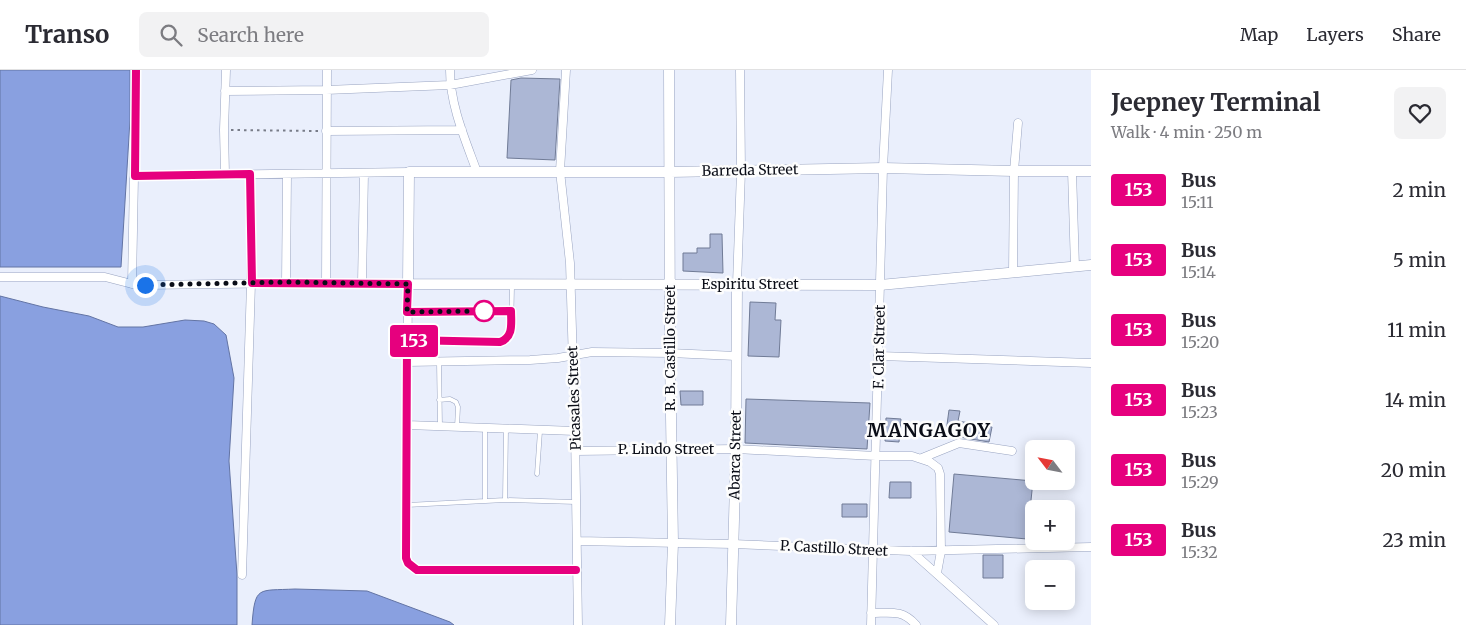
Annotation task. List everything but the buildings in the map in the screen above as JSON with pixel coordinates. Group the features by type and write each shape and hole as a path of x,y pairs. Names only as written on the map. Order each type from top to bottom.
{"street":[{"path":"132,284 136,70"},
{"path":"225,174 226,70"},
{"path":"326,70 326,284"},
{"path":"450,70 450,85 462,130 477,172"},
{"path":"225,91 326,90 450,85 532,70"},
{"name":"Picasales Street","path":"566,70 560,172 571,285 576,451 578,625"},
{"name":"R. B. Castillo Street","path":"669,70 673,543 670,625"},
{"path":"737,284 741,171 740,70"},
{"name":"F. Clar Street","path":"871,625 883,168 888,70"},
{"path":"1013,273 1014,171 1018,123"},
{"path":"326,132 462,130"},
{"name":"Barreda Street","path":"409,172 670,172 883,168 1091,171"},
{"path":"1072,171 1074,267"},
{"path":"135,176 409,172 406,558 408,563 417,570 576,570"},
{"path":"362,283 364,173"},
{"path":"242,575 252,283 250,174"},
{"path":"286,282 287,174"},
{"name":"Espiritu Street","path":"408,284 571,285 670,283 880,285 1091,265"},
{"path":"0,277 105,277 132,284 286,282 408,284"},
{"name":"Abarca Street","path":"731,625 736,449 737,284"},
{"path":"407,362 530,360 558,358 592,352 736,356"},
{"path":"879,356 1091,364"},
{"path":"407,425 575,431"},
{"path":"922,458 959,443 1012,451"},
{"name":"P. Lindo Street","path":"576,451 671,448 736,449 912,456 922,458"},
{"path":"922,458 936,466 940,474 941,551 937,573"},
{"name":"P. Castillo Street","path":"577,541 733,544 873,551 1091,547"},
{"path":"912,551 994,625"},
{"path":"871,613 902,614 909,617 916,625"}],"lane":[{"path":"407,340 500,342 508,338 511,334 512,284"},
{"path":"407,312 511,311"},
{"path":"439,362 440,427"},
{"path":"440,400 456,402 458,407 457,428"},
{"path":"485,429 485,501"},
{"path":"505,500 506,429"},
{"path":"537,474 540,430"},
{"path":"407,505 505,500 576,502"}],"path":[{"path":"224,130 326,132"}],"water":[{"path":"0,70 130,70 130,120 121,267 0,267"},
{"path":"0,296 89,316 118,327 143,327 185,320 204,321 214,324 226,335 234,378 229,461 237,575 237,625 0,625"},
{"path":"273,590 367,591 454,625 252,625 255,603 261,593"}],"bus line":[{"name":"153","path":"136,70 135,176 250,174 252,283 408,284 407,312 511,311 511,334 500,342 407,340 406,558 408,563 417,570 576,570"}],"district":[{"name":"MANGAGOY","path":"929,430"}],"route":[{"path":"145,285 286,282 408,284 407,312 484,311"}]}
